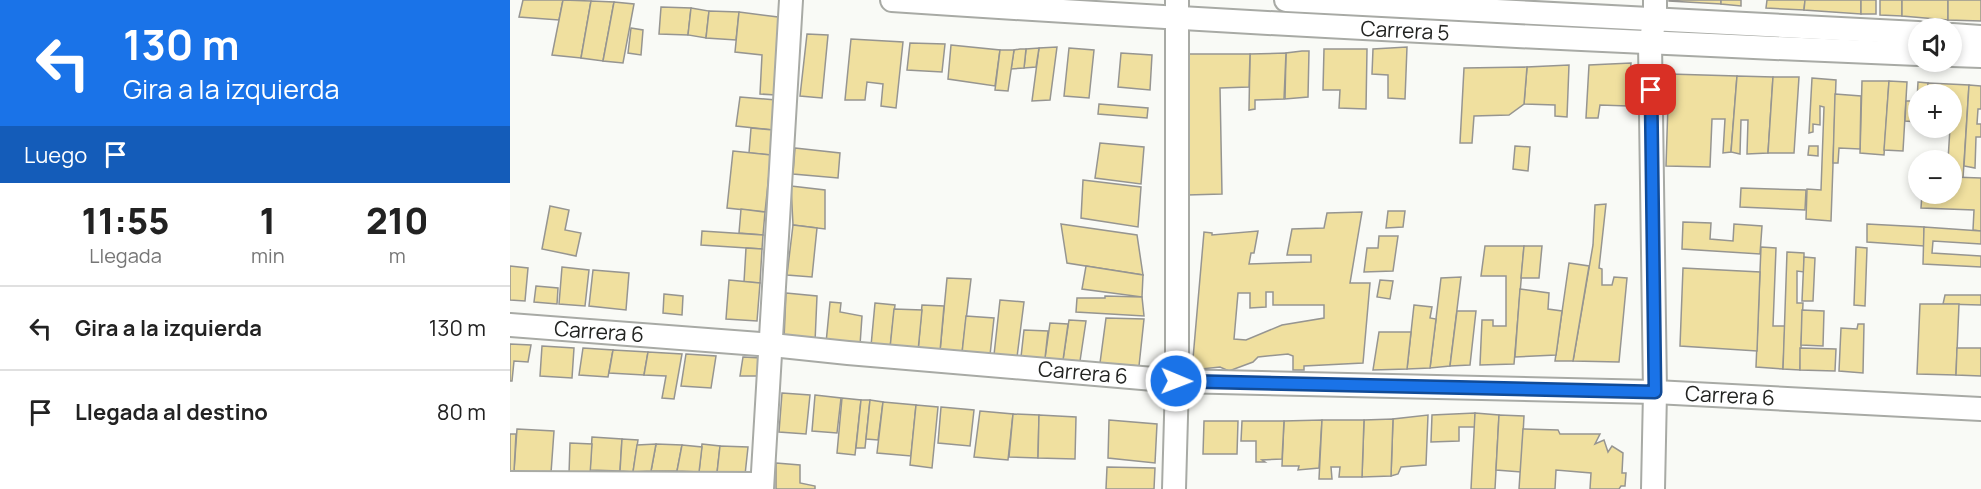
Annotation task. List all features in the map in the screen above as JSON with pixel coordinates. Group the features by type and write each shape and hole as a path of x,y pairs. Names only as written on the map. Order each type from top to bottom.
{"street":[{"path":"510,483 762,486 791,0"},
{"name":"Carrera 5","path":"892,0 1177,10 1650,43 1908,54"},
{"name":"Carrera 5","path":"1286,0 1655,10 1908,32"},
{"path":"1174,489 1177,10"},
{"path":"1653,489 1655,392 1650,43 1655,10"},
{"path":"1962,36 1981,37"},
{"path":"1962,55 1981,56"},
{"name":"Carrera 6","path":"510,325 772,345 848,354 1176,381 1655,392 1981,409"}],"building":[{"path":"523,0 563,0 559,20 519,17"},
{"path":"563,0 591,1 581,58 552,55"},
{"path":"1721,0 1721,4 1669,1"},
{"path":"1721,0 1741,0 1741,6 1721,4"},
{"path":"1767,0 1805,0 1804,10 1766,8"},
{"path":"1805,0 1861,0 1861,14 1804,10"},
{"path":"1861,0 1876,0 1876,14 1861,14"},
{"path":"1880,0 1902,0 1902,16 1880,15"},
{"path":"1902,0 1948,0 1948,18 1902,16"},
{"path":"1948,0 1981,0 1981,21 1948,18"},
{"path":"591,1 614,2 603,61 581,58"},
{"path":"614,2 634,4 623,63 603,61"},
{"path":"661,7 691,8 688,35 659,34"},
{"path":"691,8 709,11 706,38 688,35"},
{"path":"709,11 739,12 736,40 706,38"},
{"path":"739,12 778,17 782,25 776,95 760,94 762,55 735,52"},
{"path":"631,28 643,30 641,55 628,53"},
{"path":"807,34 828,35 822,98 800,96"},
{"path":"851,39 903,42 896,108 881,106 883,84 867,82 865,100 845,100"},
{"path":"910,43 945,44 942,72 907,70"},
{"path":"951,45 1000,50 995,86 948,79"},
{"path":"1057,47 1050,100 1032,101 1039,48"},
{"path":"1407,47 1405,99 1388,98 1388,75 1372,74 1373,49"},
{"path":"1039,48 1036,67 1024,68 1026,49"},
{"path":"1069,48 1094,50 1089,98 1064,96"},
{"path":"1026,49 1024,68 1011,69 1014,50"},
{"path":"1324,49 1367,49 1366,109 1339,108 1340,90 1323,90"},
{"path":"1000,50 1014,50 1008,91 995,90"},
{"path":"1309,51 1308,97 1285,99 1286,53"},
{"path":"1121,53 1152,55 1150,90 1118,87"},
{"path":"1286,53 1284,99 1255,100 1255,109 1249,110 1250,54"},
{"path":"1186,54 1250,54 1249,87 1220,88 1222,194 1187,195"},
{"path":"1631,63 1628,106 1600,105 1598,118 1586,118 1589,65"},
{"path":"1569,65 1567,117 1555,116 1555,105 1524,104 1527,67"},
{"path":"1527,67 1524,104 1509,115 1474,116 1472,143 1460,143 1464,68"},
{"path":"1669,74 1737,76 1731,152 1723,153 1725,119 1712,119 1710,167 1666,166"},
{"path":"1737,76 1773,77 1768,153 1747,154 1748,120 1741,120 1740,154 1731,152"},
{"path":"1773,77 1799,77 1794,153 1768,153"},
{"path":"1812,78 1836,80 1831,221 1806,219 1807,189 1821,190 1824,107 1820,106 1820,125 1813,124 1813,132 1809,133"},
{"path":"1862,81 1889,81 1884,155 1860,153"},
{"path":"1889,81 1907,82 1903,151 1884,150"},
{"path":"1962,85 1969,85 1963,178 1962,150 1949,150 1949,138 1962,138"},
{"path":"1969,85 1981,86 1981,109 1978,109 1977,124 1981,124 1981,137 1976,137 1975,168 1964,166"},
{"path":"1835,94 1861,96 1860,149 1839,148 1838,163 1833,163"},
{"path":"740,97 776,100 773,130 736,126"},
{"path":"1906,101 1908,101 1908,121 1905,121"},
{"path":"1099,104 1148,108 1147,118 1098,114"},
{"path":"751,128 773,130 771,155 749,153"},
{"path":"1100,143 1144,147 1141,184 1095,178"},
{"path":"1515,146 1530,147 1528,171 1513,169"},
{"path":"1809,146 1818,146 1818,156 1808,155"},
{"path":"795,148 840,153 838,178 793,174"},
{"path":"733,151 771,155 765,212 727,208"},
{"path":"1962,177 1981,178 1981,231 1973,230 1974,210 1921,208 1921,204 1962,204"},
{"path":"1083,180 1141,187 1138,227 1081,218"},
{"path":"791,186 825,190 825,229 793,225"},
{"path":"1741,188 1806,190 1805,210 1740,207"},
{"path":"1606,204 1599,268 1602,269 1602,285 1612,285 1614,277 1627,278 1619,362 1573,361 1593,245 1595,205"},
{"path":"550,206 569,210 565,230 581,233 576,256 542,249"},
{"path":"741,209 765,212 763,235 739,233"},
{"path":"1388,211 1405,211 1403,227 1386,228"},
{"path":"1362,212 1350,283 1370,283 1363,363 1304,366 1304,370 1293,370 1293,356 1288,354 1258,357 1253,362 1229,371 1220,367 1192,370 1204,232 1212,233 1212,235 1258,231 1254,253 1251,253 1249,264 1311,262 1311,255 1287,255 1292,229 1324,228 1327,213","holes":["1266,292 1273,292 1273,305 1324,305 1324,318 1282,325 1246,340 1234,339 1238,293 1250,293 1250,308 1266,307"]},
{"path":"1683,222 1711,223 1710,239 1733,241 1734,224 1762,226 1760,254 1682,249"},
{"path":"1061,224 1137,235 1143,275 1067,263"},
{"path":"1867,224 1924,227 1924,246 1867,242"},
{"path":"793,225 817,228 812,277 787,275"},
{"path":"1924,227 1981,231 1981,244 1933,241 1932,253 1981,256 1981,267 1923,264"},
{"path":"702,231 763,235 762,249 701,245"},
{"path":"1379,236 1398,236 1393,271 1364,272 1367,248 1378,248"},
{"path":"1485,246 1524,246 1514,364 1480,365 1482,320 1493,320 1493,326 1506,326 1506,276 1481,276"},
{"path":"1524,246 1542,246 1539,278 1521,278"},
{"path":"1761,247 1776,248 1773,326 1785,326 1783,369 1756,367"},
{"path":"1856,247 1867,248 1865,306 1854,305"},
{"path":"746,248 762,249 760,283 744,282"},
{"path":"1787,252 1804,253 1804,272 1797,271 1797,303 1803,303 1800,370 1783,369"},
{"path":"1804,257 1815,258 1813,301 1802,301"},
{"path":"1569,263 1589,266 1573,361 1555,361"},
{"path":"510,266 528,268 525,301 510,300"},
{"path":"1086,266 1143,275 1142,297 1082,289"},
{"path":"562,267 589,270 585,306 559,304"},
{"path":"1683,268 1760,272 1757,351 1680,346"},
{"path":"593,270 629,273 626,310 589,306"},
{"path":"1461,277 1450,366 1430,368 1441,278"},
{"path":"947,278 971,279 962,353 940,351"},
{"path":"729,280 760,283 757,321 726,319"},
{"path":"1380,280 1393,281 1390,299 1377,297"},
{"path":"536,286 558,288 557,304 534,302"},
{"path":"1520,289 1549,293 1548,309 1562,311 1556,355 1515,357"},
{"path":"786,293 817,296 815,342 784,339"},
{"path":"664,294 683,296 682,315 663,313"},
{"path":"1945,295 1981,295 1981,305 1943,304"},
{"path":"1105,296 1142,297 1144,316 1076,312 1077,298 1105,298"},
{"path":"1000,300 1024,302 1017,357 994,355"},
{"path":"830,302 841,303 840,312 862,316 860,345 826,343"},
{"path":"875,303 895,305 890,348 871,346"},
{"path":"1920,304 1959,304 1956,375 1917,374"},
{"path":"922,305 944,306 940,351 918,351"},
{"path":"1414,305 1432,307 1430,318 1436,319 1430,368 1407,369"},
{"path":"894,309 922,310 918,351 890,348"},
{"path":"1802,310 1824,311 1823,346 1801,345"},
{"path":"1457,311 1476,311 1470,365 1450,366"},
{"path":"966,316 994,318 990,355 962,353"},
{"path":"1106,318 1144,319 1139,366 1100,363"},
{"path":"1069,320 1086,321 1080,361 1063,360"},
{"path":"1050,323 1068,324 1063,360 1045,358"},
{"path":"1858,324 1864,324 1863,373 1839,371 1841,328 1857,329"},
{"path":"1024,330 1048,331 1045,358 1021,357"},
{"path":"1379,332 1411,332 1407,369 1373,370"},
{"path":"510,344 531,345 528,362 514,361 512,381 510,381"},
{"path":"542,346 574,348 572,378 540,376"},
{"path":"583,348 613,350 608,377 579,375"},
{"path":"1800,348 1836,349 1835,371 1800,370"},
{"path":"1957,348 1981,348 1981,376 1956,375"},
{"path":"613,350 648,352 644,375 609,373"},
{"path":"648,352 682,354 674,399 662,398 666,376 644,375"},
{"path":"686,354 716,356 711,388 681,386"},
{"path":"743,357 761,358 759,376 740,376"},
{"path":"782,393 810,395 806,434 779,432"},
{"path":"815,395 841,398 837,433 812,431"},
{"path":"842,398 861,400 855,455 837,453"},
{"path":"861,400 870,400 865,448 856,448"},
{"path":"870,400 883,402 878,440 866,439"},
{"path":"883,402 916,405 911,456 877,453"},
{"path":"916,405 938,407 932,468 910,465"},
{"path":"941,407 974,410 970,446 938,443"},
{"path":"980,411 1013,414 1008,460 974,457"},
{"path":"1475,413 1475,427 1459,427 1459,441 1431,442 1432,415"},
{"path":"1475,413 1499,415 1495,489 1471,489"},
{"path":"1013,414 1039,415 1038,458 1009,457"},
{"path":"1039,415 1076,417 1075,459 1038,458"},
{"path":"1428,415 1426,465 1401,467 1398,474 1391,476 1393,419"},
{"path":"1499,415 1524,416 1521,472 1496,470"},
{"path":"1393,419 1391,476 1362,477 1364,420"},
{"path":"1109,420 1157,424 1155,463 1108,458"},
{"path":"1322,420 1319,468 1298,470 1299,466 1282,466 1284,421"},
{"path":"1322,420 1364,420 1362,477 1339,477 1340,467 1331,467 1332,479 1319,479"},
{"path":"1204,421 1238,421 1237,454 1203,454"},
{"path":"1242,421 1284,421 1282,459 1256,462 1256,441 1241,441"},
{"path":"517,429 554,431 551,473 514,471"},
{"path":"1523,429 1558,430 1560,434 1600,434 1595,444 1604,440 1608,452 1612,446 1623,453 1622,473 1626,473 1625,486 1619,489 1590,489 1591,473 1556,470 1555,489 1519,489"},
{"path":"510,434 516,434 514,471 510,471"},
{"path":"592,437 622,439 620,471 590,470"},
{"path":"622,439 638,440 633,472 620,471"},
{"path":"570,443 592,444 590,475 569,474"},
{"path":"656,444 682,445 677,471 651,471"},
{"path":"656,444 651,471 633,472 637,445"},
{"path":"702,444 720,446 717,473 699,472"},
{"path":"682,445 702,447 699,472 677,471"},
{"path":"720,446 748,447 745,475 717,473"},
{"path":"776,463 800,465 800,483 815,486 815,489 776,489"},
{"path":"1107,467 1155,468 1154,489 1106,489"}],"route":[{"path":"1176,381 1655,392 1651,90"}]}
